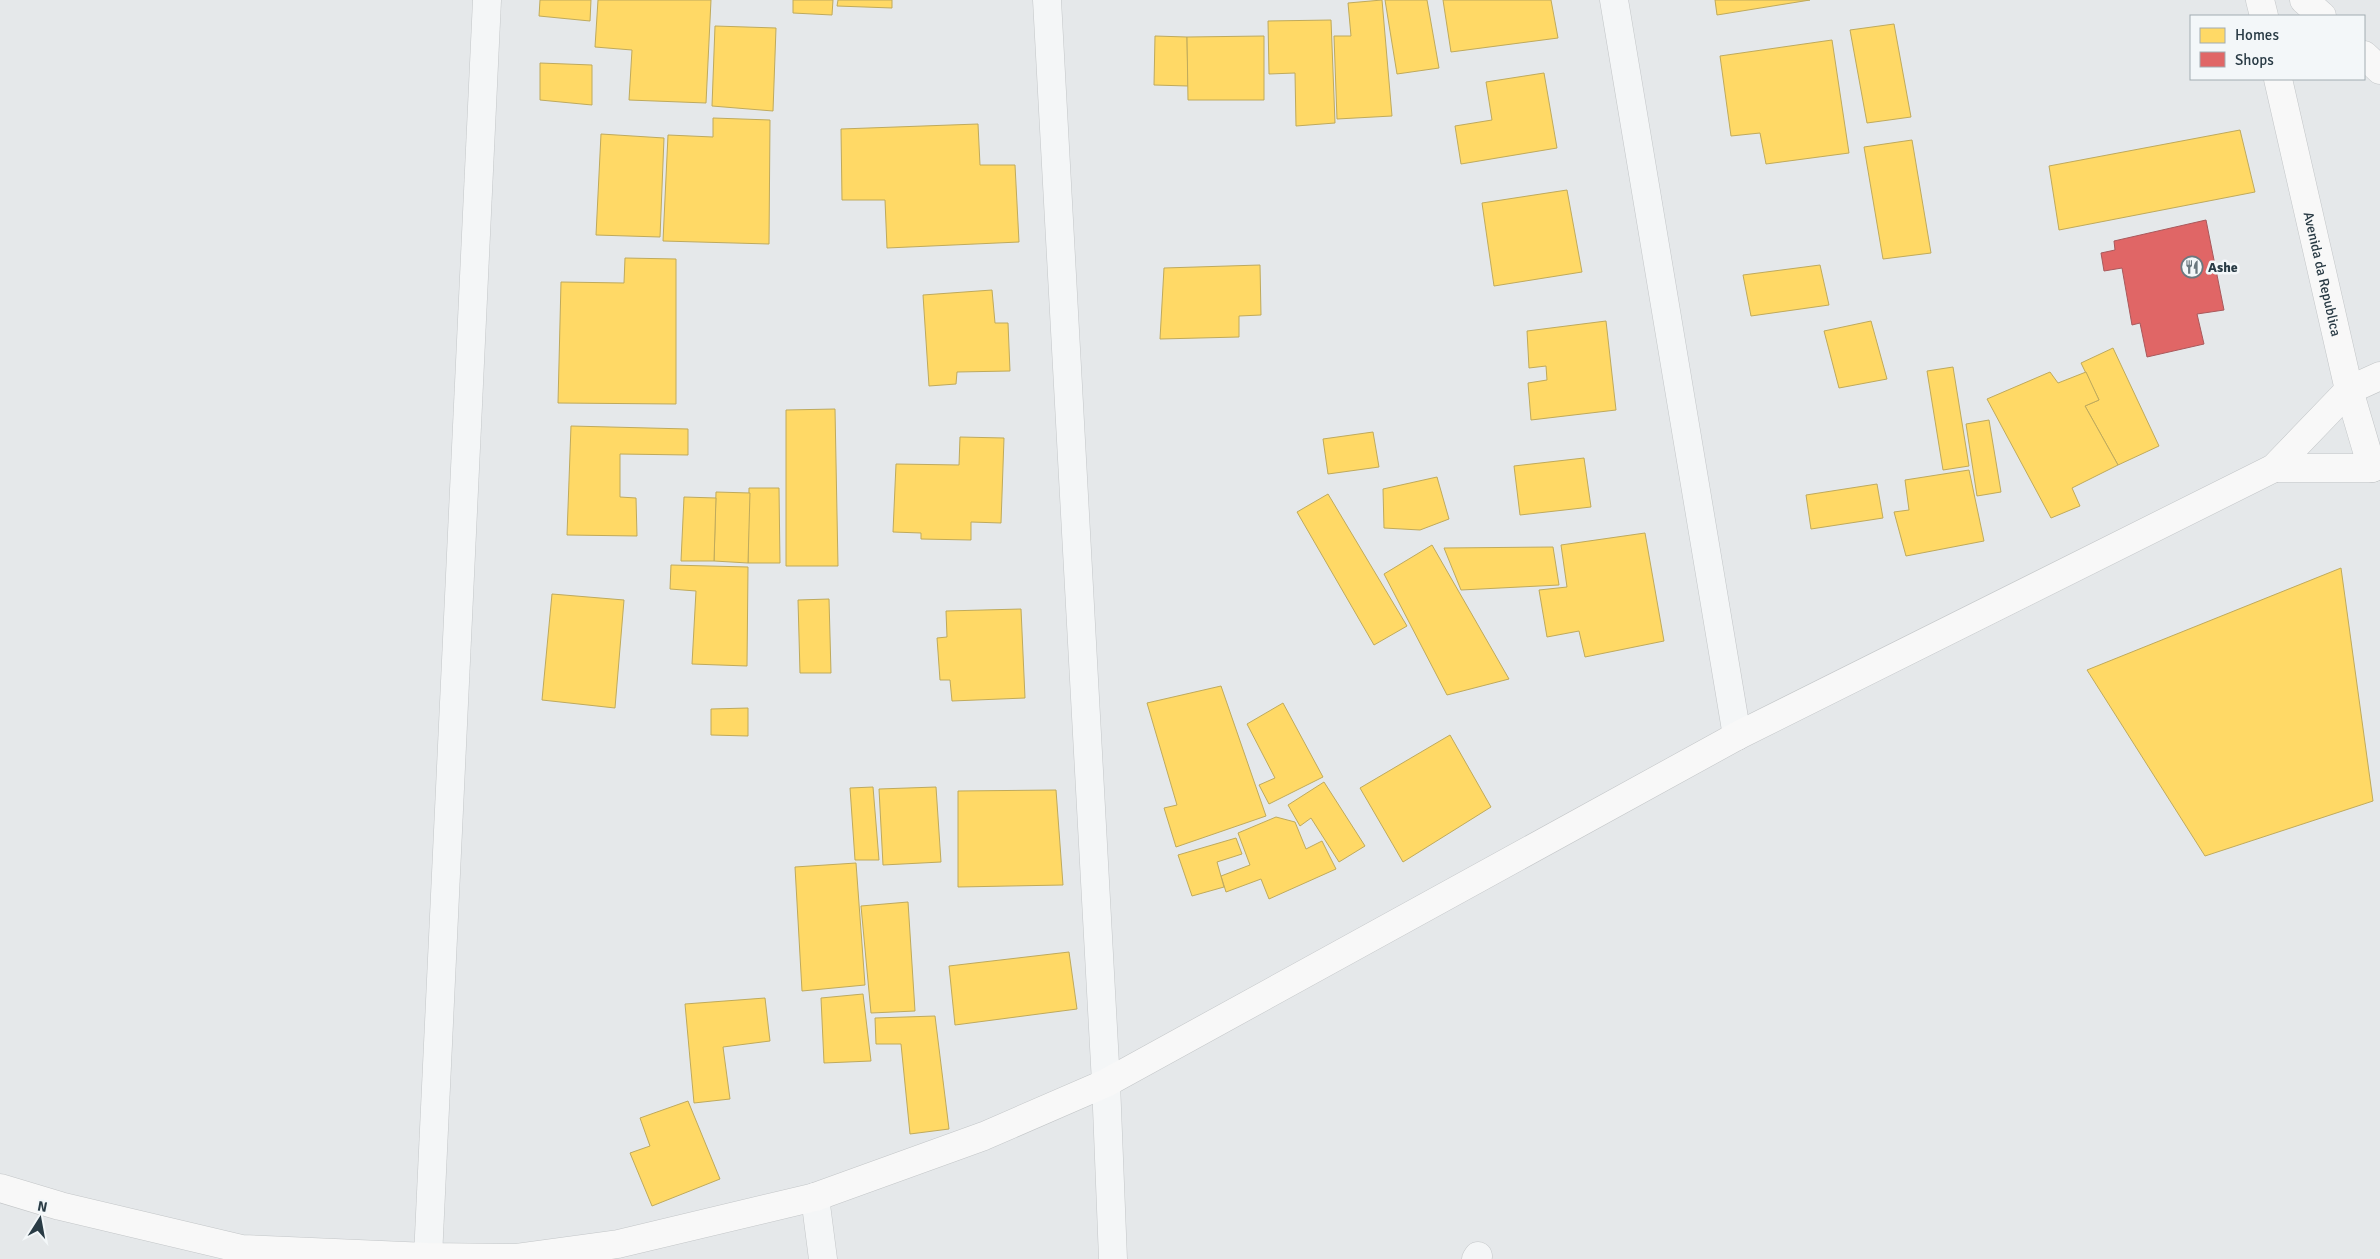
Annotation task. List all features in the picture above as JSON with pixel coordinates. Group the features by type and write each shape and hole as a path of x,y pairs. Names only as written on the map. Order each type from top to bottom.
{"street":[{"path":"428,1257 487,0"},
{"path":"1047,0 1106,1083 1113,1259"},
{"path":"1614,0 1737,736"},
{"path":"2260,0 2264,15"},
{"path":"2304,0 2321,15"},
{"path":"2365,56 2380,70"},
{"name":"Avenida da Republica","path":"2278,80 2349,390 2377,471"},
{"path":"0,1188 60,1206 242,1249 515,1259 618,1244 815,1196 984,1136 1106,1083 1737,736 2274,468 2349,390 2380,376"},
{"path":"2274,468 2377,471"},
{"path":"815,1196 823,1259"}],"building: Homes":[{"path":"540,0 591,0 590,21 539,16"},
{"path":"598,0 711,0 706,103 629,100 632,50 595,47"},
{"path":"793,0 833,0 832,15 793,13"},
{"path":"838,0 892,0 892,8 837,6"},
{"path":"1382,0 1392,116 1337,119 1334,36 1351,36 1348,3"},
{"path":"1385,0 1427,0 1439,68 1397,74"},
{"path":"1443,0 1551,0 1558,38 1451,52"},
{"path":"1715,0 1810,0 1717,15"},
{"path":"1331,20 1335,123 1296,126 1295,73 1269,74 1268,21"},
{"path":"1894,24 1911,117 1867,123 1850,30"},
{"path":"715,26 776,28 773,111 712,106"},
{"path":"1155,36 1187,37 1188,86 1154,85"},
{"path":"1264,36 1264,100 1188,100 1187,37"},
{"path":"1832,40 1849,153 1766,164 1760,133 1731,136 1720,56"},
{"path":"540,63 592,65 592,105 540,100"},
{"path":"1544,73 1557,148 1461,164 1455,126 1492,120 1486,82"},
{"path":"713,118 770,120 769,244 663,241 668,135 713,137"},
{"path":"978,124 980,165 1015,165 1019,242 887,248 885,200 842,200 841,129"},
{"path":"2240,130 2255,192 2059,230 2049,166"},
{"path":"601,134 664,138 660,237 596,235"},
{"path":"1912,140 1931,253 1883,259 1864,147"},
{"path":"1567,190 1582,272 1494,286 1482,203"},
{"path":"625,258 676,259 676,404 558,403 561,282 624,283"},
{"path":"1260,265 1261,315 1239,316 1239,337 1160,339 1164,268"},
{"path":"1820,265 1829,305 1751,316 1743,275"},
{"path":"992,290 995,323 1008,323 1010,371 957,372 956,384 929,386 923,295"},
{"path":"1606,321 1616,410 1531,420 1528,383 1547,380 1546,366 1529,368 1527,331"},
{"path":"1871,321 1887,379 1839,388 1824,331"},
{"path":"2113,348 2159,446 2118,465 2085,406 2099,400 2081,363"},
{"path":"1953,367 1969,466 1943,470 1927,371"},
{"path":"2050,372 2058,383 2086,372 2099,400 2085,406 2118,465 2072,488 2080,506 2051,518 1987,399"},
{"path":"835,409 838,566 786,566 786,410"},
{"path":"1989,420 2001,492 1977,496 1966,424"},
{"path":"571,426 688,429 688,455 620,454 620,497 636,498 637,536 567,535"},
{"path":"1373,432 1379,467 1328,474 1323,439"},
{"path":"960,437 1004,438 1001,523 971,522 971,540 921,539 921,533 893,532 896,464 959,465"},
{"path":"1584,458 1591,507 1520,515 1514,466"},
{"path":"1969,470 1984,541 1906,556 1894,512 1909,510 1905,480"},
{"path":"1437,477 1449,519 1420,530 1384,528 1383,489"},
{"path":"1877,484 1883,518 1811,529 1806,495"},
{"path":"749,488 779,488 780,563 748,563"},
{"path":"716,492 750,493 748,563 714,561"},
{"path":"1328,494 1407,626 1374,645 1297,512"},
{"path":"684,497 716,498 714,561 681,561"},
{"path":"1645,533 1664,641 1585,657 1579,631 1547,637 1539,590 1567,587 1561,545"},
{"path":"1432,545 1509,679 1447,695 1384,574"},
{"path":"1553,547 1559,585 1461,590 1444,548"},
{"path":"671,565 748,567 747,666 692,664 696,591 670,589"},
{"path":"2341,568 2373,801 2205,856 2087,670"},
{"path":"552,594 624,600 615,708 542,700"},
{"path":"829,599 831,673 800,673 798,600"},
{"path":"1021,609 1025,698 952,701 950,680 940,680 937,638 947,637 946,611"},
{"path":"1221,686 1266,816 1176,847 1164,808 1177,805 1147,703"},
{"path":"1283,703 1323,777 1269,804 1259,785 1275,778 1247,724"},
{"path":"748,708 748,736 711,735 711,709"},
{"path":"1450,735 1491,807 1403,862 1360,788"},
{"path":"1324,782 1365,846 1339,862 1311,818 1300,826 1288,805"},
{"path":"873,787 879,860 855,860 850,788"},
{"path":"936,787 941,862 883,865 879,789"},
{"path":"1056,790 1063,885 958,887 958,791"},
{"path":"1276,817 1295,822 1306,849 1322,841 1336,869 1269,899 1261,879 1226,892 1221,876 1250,865 1238,833"},
{"path":"1236,838 1242,854 1217,862 1224,887 1192,896 1178,855"},
{"path":"856,863 865,985 802,991 795,867"},
{"path":"908,902 915,1011 871,1013 861,906"},
{"path":"1069,952 1077,1009 955,1025 949,966"},
{"path":"863,994 871,1061 824,1063 821,998"},
{"path":"765,998 770,1041 723,1047 730,1099 694,1103 685,1004"},
{"path":"935,1016 949,1129 910,1134 901,1044 876,1044 875,1018"},
{"path":"688,1101 720,1179 652,1206 630,1153 650,1146 640,1118"}],"building: Shops":[{"path":"2206,220 2224,310 2197,314 2204,344 2147,357 2140,323 2132,325 2122,268 2104,271 2101,253 2115,250 2114,241"}],"place":[{"name":"Ashe","path":"2192,267"}]}
